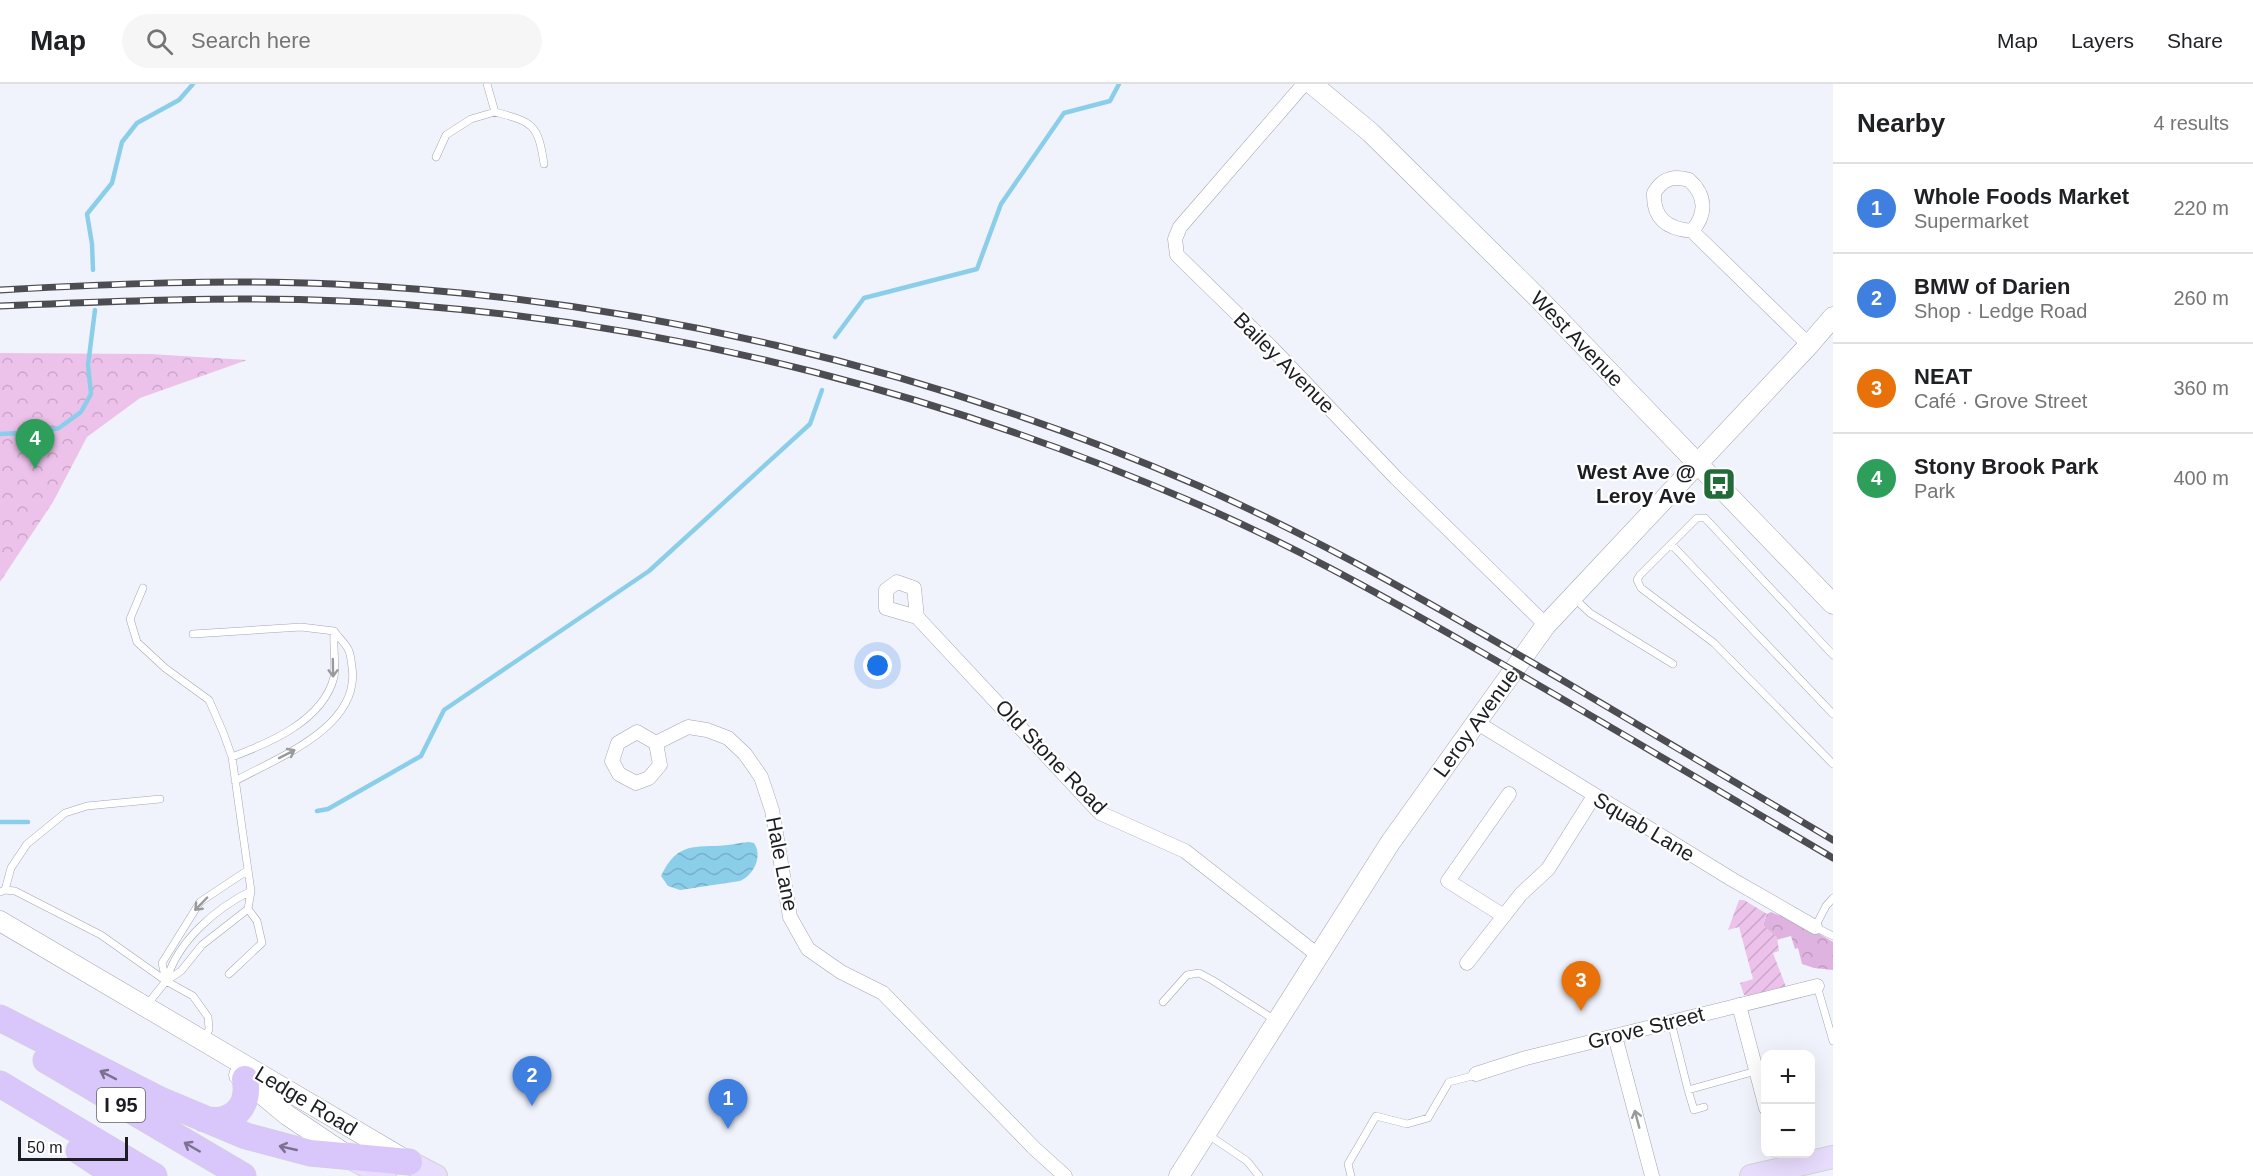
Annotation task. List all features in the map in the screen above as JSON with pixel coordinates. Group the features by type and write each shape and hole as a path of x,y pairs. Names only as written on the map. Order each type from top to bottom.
{"highway":[{"path":"0,1018 127,1084 224,1129 267,1143 310,1152 351,1158 409,1162"},
{"name":"I 95","path":"0,1033 243,1176"},
{"path":"193,1115 217,1121 237,1113 245,1102 245,1079"},
{"name":"I 95","path":"0,1084 154,1176"},
{"path":"0,1102 117,1176"}],"main road":[{"name":"West Avenue","path":"1312,84 1370,132 1538,298 1833,604"},
{"name":"Leroy Avenue","path":"1179,1176 1390,843 1546,625 1833,317"},
{"name":"Ledge Road","path":"0,921 145,1008 436,1176"},
{"name":"Ledge Road","path":"176,1025 323,1141 385,1176"},
{"path":"1779,1170 1833,1156"}],"street":[{"name":"Bailey Avenue","path":"1304,84 1180,227 1175,239 1177,255 1270,347 1396,478 1546,625"},
{"path":"1692,231 1809,345"},
{"name":"Old Stone Road","path":"918,616 1100,813 1185,851 1319,956"},
{"name":"Squab Lane","path":"1476,722 1594,796 1815,927"},
{"name":"Hale Lane","path":"656,743 688,726 728,738 745,754 761,777 772,810 790,917 808,950 842,972 883,993 1035,1149 1065,1176"},
{"path":"1504,916 1448,881 1509,794"},
{"path":"1467,963 1521,894 1548,869 1594,796"},
{"name":"Grove Street","path":"1476,1074 1526,1058 1818,986"},
{"path":"1739,1005 1765,1104"},
{"path":"1615,1036 1652,1176"}],"lane":[{"path":"487,84 495,112"},
{"path":"436,157 446,135 471,119 495,112 524,120 540,138 544,164"},
{"path":"1833,655 1705,518 1697,518 1637,580 1641,588 1714,643 1833,764"},
{"path":"1671,544 1833,714"},
{"path":"143,588 130,619 137,642 165,668 209,700 231,757 251,891 248,909 202,945 181,971 166,981"},
{"path":"1573,597 1590,613 1673,664"},
{"path":"193,634 301,627 334,631 349,650 354,680 344,703 327,728 305,745 235,782"},
{"path":"231,757 290,730 312,713 327,693 334,676 334,631"},
{"path":"160,799 87,806 65,813 27,844 11,868 3,891 15,891 29,897 101,935 166,981 193,996 208,1017 209,1029 205,1042"},
{"path":"166,981 162,963 200,902 248,870"},
{"path":"145,1008 166,981 179,951 201,926 251,891"},
{"path":"1833,898 1815,927 1833,936"},
{"path":"229,974 262,943 257,921 248,909"},
{"path":"1163,1002 1187,975 1198,973 1229,990 1277,1022"},
{"path":"1818,986 1833,1041"},
{"path":"1671,1022 1694,1110 1704,1107"},
{"path":"1688,1090 1756,1071"},
{"path":"1351,1176 1348,1164 1376,1116 1407,1124 1428,1118 1449,1082 1476,1074"},
{"path":"1207,1134 1247,1161 1259,1176"}],"green space":[{"path":"0,353 150,354 247,360 140,398 87,437 53,502 0,582"},
{"path":"1739,900 1744,900 1767,914 1763,925 1777,937 1779,951 1773,953 1786,987 1749,996 1744,995 1740,983 1753,979 1739,927 1728,930"},
{"path":"1771,912 1808,927 1833,942 1833,970 1802,964 1798,948 1795,949 1791,936 1776,940 1763,925 1767,914"}],"water":[{"path":"754,843 757,848 756,865 740,881 680,890 668,886 661,876 676,855 689,848"}],"waterway":[{"path":"93,270 87,214 112,183 122,142 137,123 179,100 193,84"},
{"path":"835,337 864,298 977,269 1001,204 1064,113 1110,101 1119,84"},
{"path":"0,434 40,432 59,428 81,412 91,394 88,365 95,310"},
{"path":"317,811 328,809 421,756 444,710 649,571 810,424 822,390"},
{"path":"0,822 28,822"}],"railway":[{"path":"0,290 125,284 251,282 334,284 445,292 556,304 666,322 776,345 884,373 990,406 1096,444 1199,486 1292,530 1473,628 1833,840"},
{"path":"0,306 159,300 317,300 422,306 521,316 717,349 814,372 910,399 1005,429 1098,463 1190,501 1296,551 1469,645 1833,858"}],"place":[{"name":"Stony Brook Park","path":"35,469"},
{"name":"West Ave @ Leroy Ave","path":"1719,484"},
{"name":"NEAT","path":"1581,1011"},
{"name":"BMW of Darien","path":"532,1106"},
{"name":"Whole Foods Market","path":"728,1129"}]}
